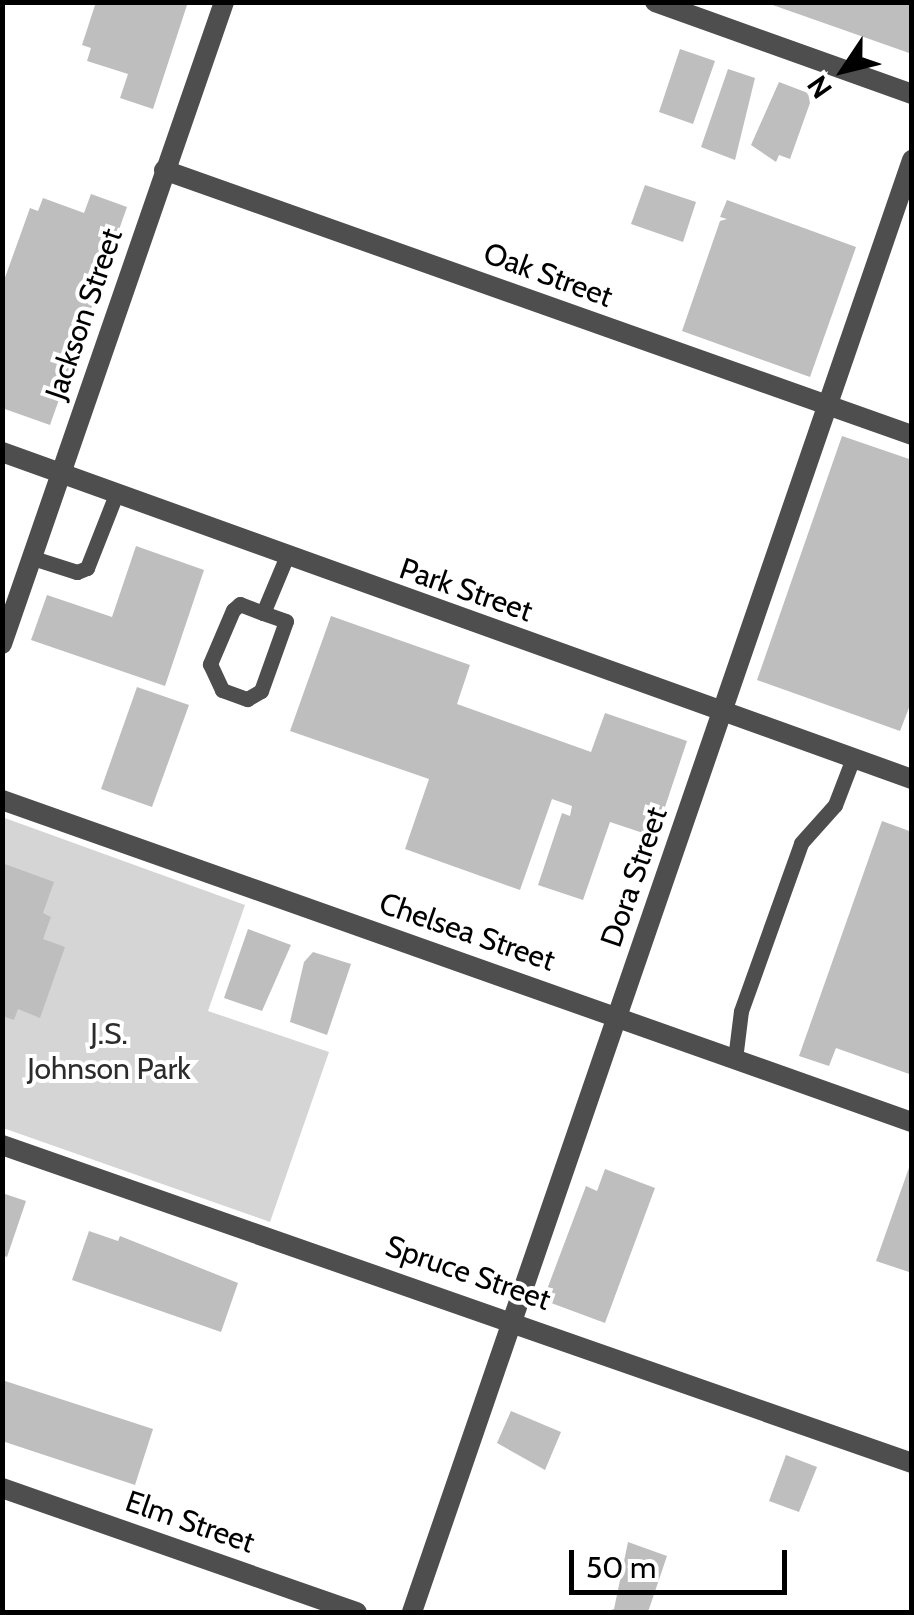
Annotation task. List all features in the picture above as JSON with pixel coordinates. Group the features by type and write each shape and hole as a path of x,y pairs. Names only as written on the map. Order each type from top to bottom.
{"street":[{"name":"Jackson Street","path":"2,644 224,2"},
{"path":"655,2 912,94"},
{"name":"Dora Street","path":"412,1612 912,160"},
{"name":"Oak Street","path":"164,170 912,435"},
{"name":"Park Street","path":"2,452 63,473 114,497 912,779"},
{"name":"Chelsea Street","path":"2,800 912,1122"},
{"name":"Spruce Street","path":"2,1145 513,1320 912,1464"},
{"name":"Elm Street","path":"2,1488 357,1612"}],"lane":[{"path":"33,558 78,572 88,568 114,497"},
{"path":"263,613 286,558"},
{"path":"240,604 263,613 286,621 261,692 247,699 222,690 210,664 233,610 240,604"},
{"path":"736,1059 740,1010 801,843 834,805 853,758"}],"green space":[{"name":"J.S. Johnson Park","path":"2,817 245,905 208,1011 329,1052 270,1222 3,1128"}],"building":[{"path":"96,2 188,2 153,109 120,98 128,74 87,61 91,48 82,45"},
{"path":"768,2 912,2 912,54 767,3"},
{"path":"680,49 715,61 693,124 659,112"},
{"path":"728,69 755,78 735,160 701,147"},
{"path":"779,82 808,93 810,103 790,159 779,155 776,162 751,145"},
{"path":"645,185 696,202 683,242 631,224"},
{"path":"91,194 127,207 50,425 2,408 2,286 30,208 38,211 43,198 84,213"},
{"path":"727,200 856,247 810,377 682,331 720,221 727,219 720,217"},
{"path":"842,436 912,460 912,700 900,731 757,680"},
{"path":"136,546 204,570 165,686 31,640 47,595 112,617"},
{"path":"331,616 470,665 457,704 591,752 605,713 687,741 655,837 610,822 583,900 538,885 562,813 570,816 572,806 552,799 520,890 405,849 429,779 290,731"},
{"path":"137,687 189,705 152,807 101,789"},
{"path":"882,821 912,832 912,1075 836,1048 829,1066 799,1056"},
{"path":"2,863 54,882 43,913 51,917 43,939 65,947 40,1018 18,1009 14,1020 2,1016"},
{"path":"248,929 291,945 262,1011 224,998"},
{"path":"313,952 351,964 327,1035 290,1022 304,962"},
{"path":"912,1162 912,1273 876,1261"},
{"path":"605,1169 655,1188 605,1323 543,1300 586,1186 597,1191"},
{"path":"2,1193 26,1201 7,1257 2,1255"},
{"path":"89,1231 118,1241 120,1236 238,1283 221,1332 72,1280"},
{"path":"2,1380 153,1429 135,1485 2,1441"},
{"path":"511,1411 561,1432 545,1470 497,1443"},
{"path":"786,1455 817,1467 799,1512 769,1501"},
{"path":"628,1542 667,1556 648,1612 605,1612 614,1609"}]}
